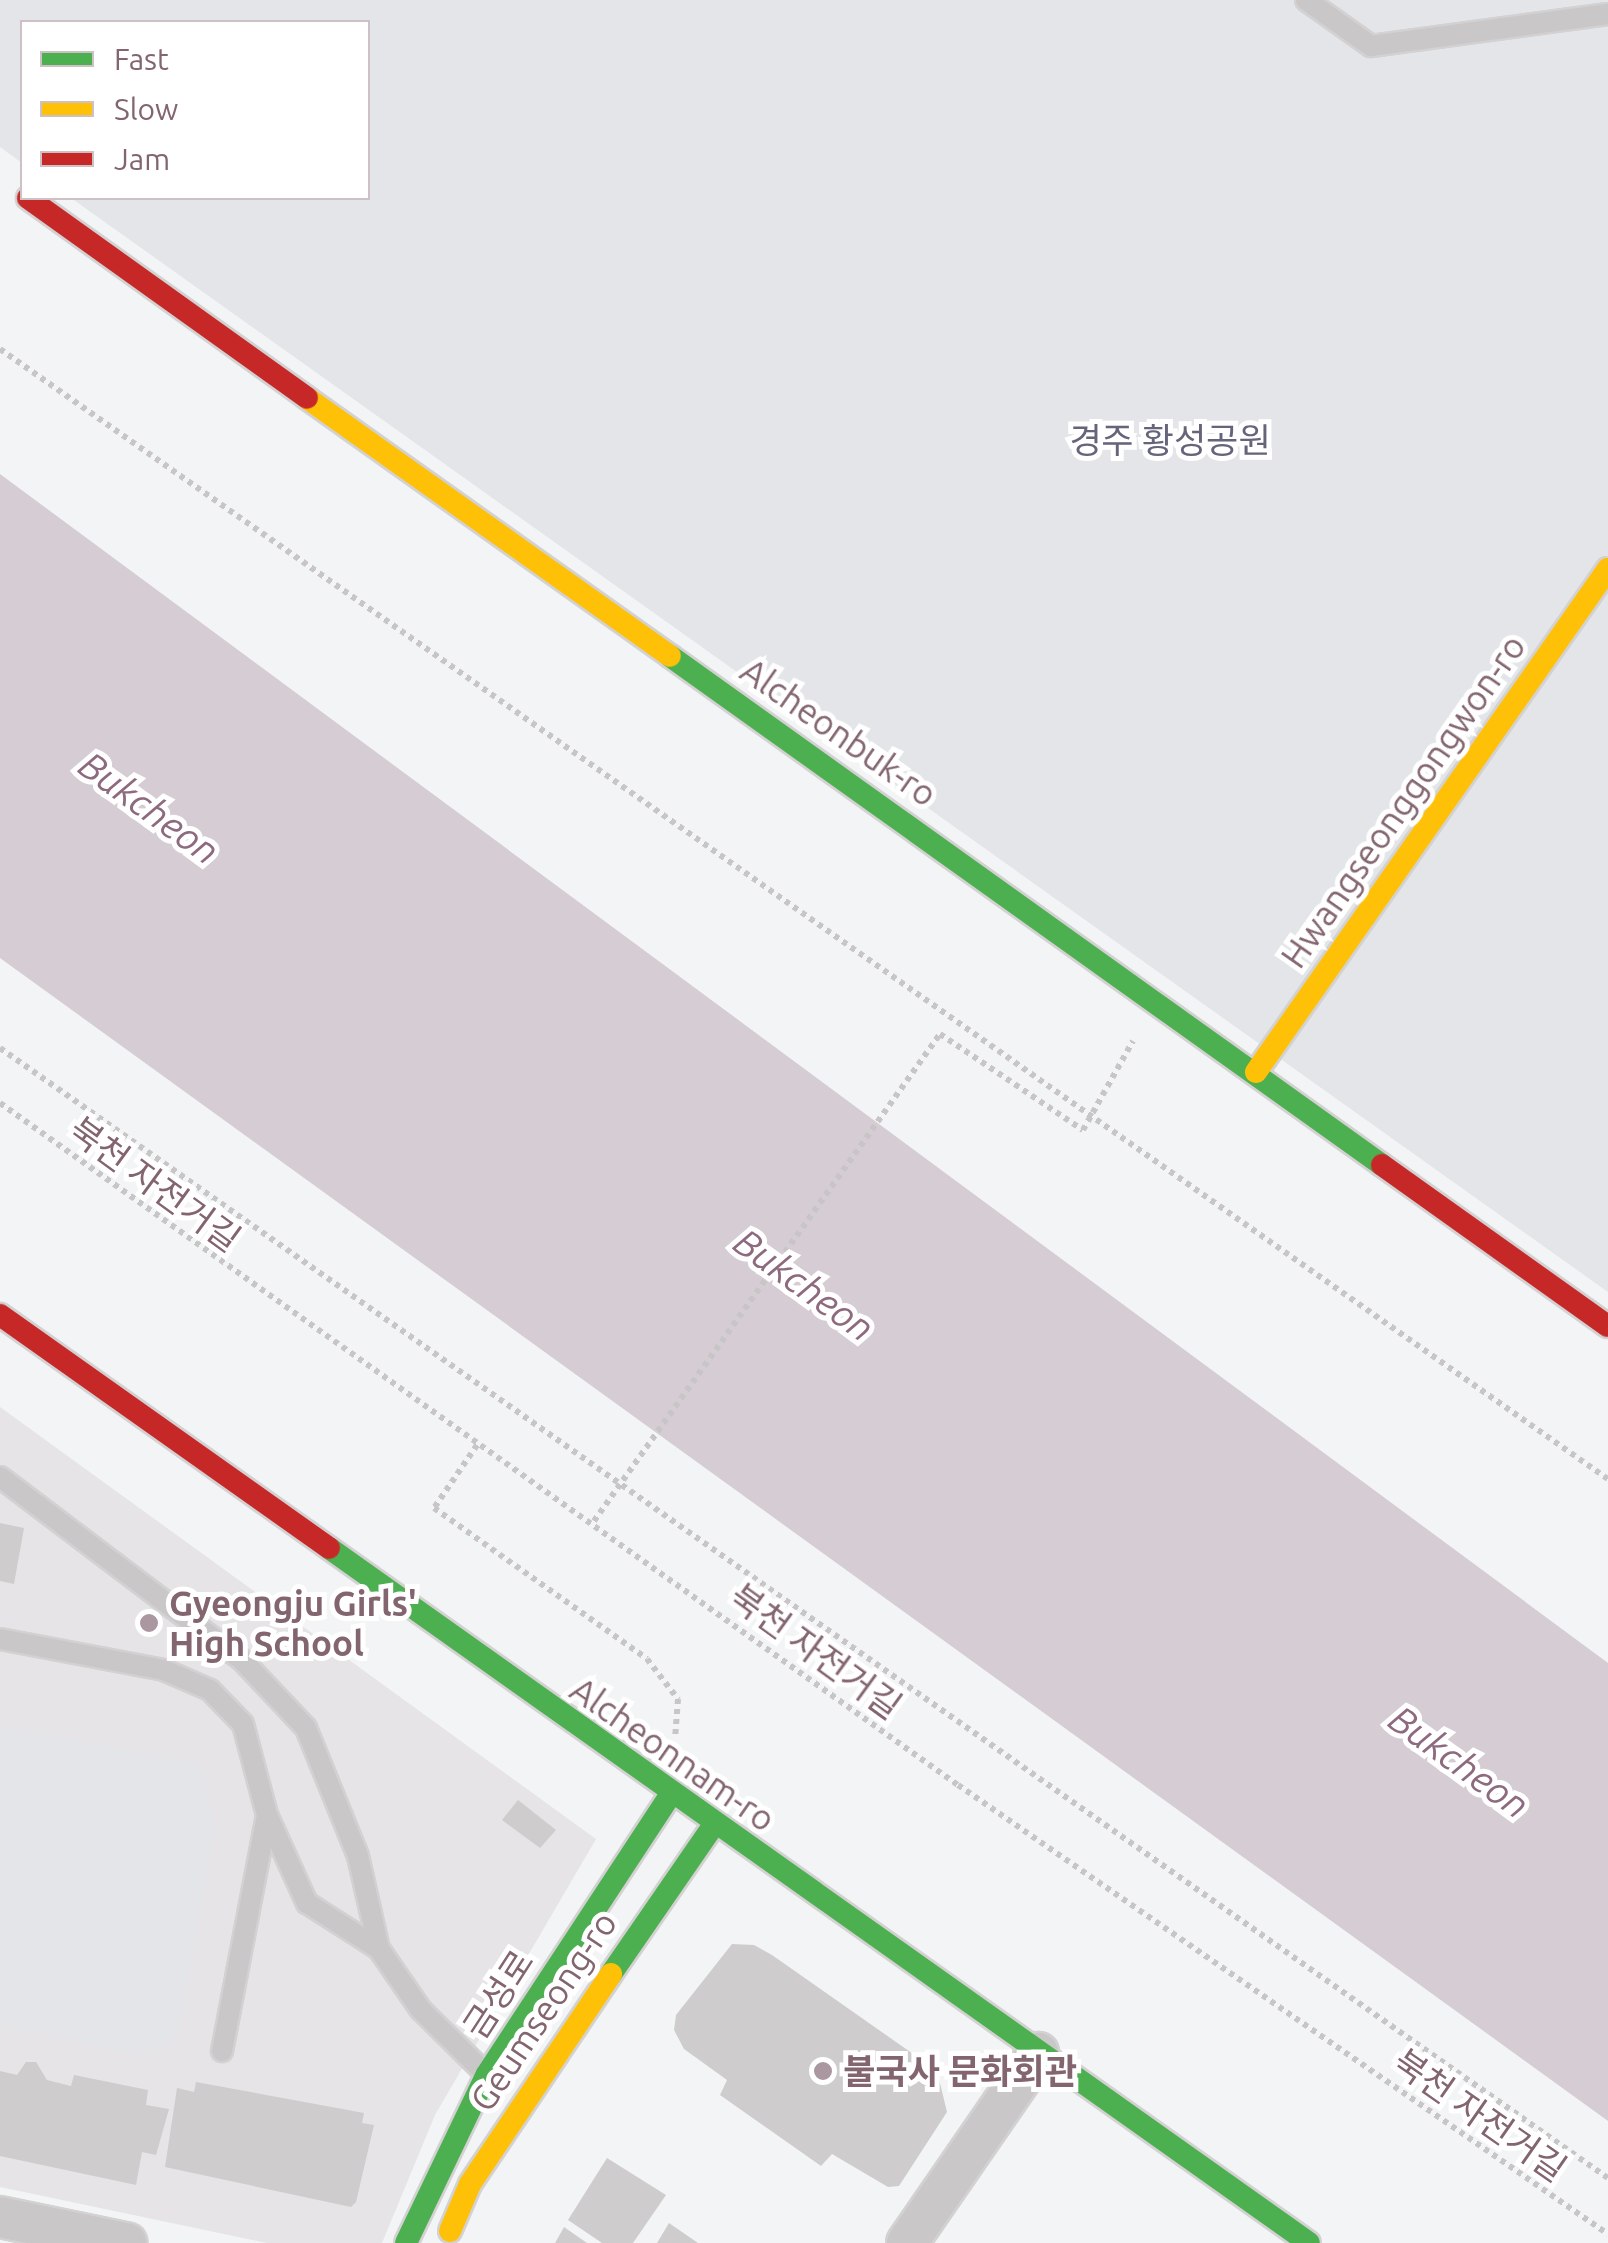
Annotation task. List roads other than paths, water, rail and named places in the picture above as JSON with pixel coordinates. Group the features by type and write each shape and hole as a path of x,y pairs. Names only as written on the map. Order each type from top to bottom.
{"street":[{"name":"Alcheonbuk-ro","path":"31,200 1608,1326"},
{"name":"Hwangseonggongwon-ro","path":"1256,1072 1608,569"},
{"name":"Alcheonnam-ro","path":"0,1315 670,1796 1309,2243"},
{"name":"금성로","path":"406,2243 487,2074 670,1796"},
{"name":"Geumseong-ro","path":"445,2243 470,2184 520,2106 713,1826"},
{"path":"908,2243 1038,2054"},
{"path":"0,2218 63,2237 126,2243"}],"lane":[{"path":"1306,0 1371,46 1608,14"},
{"path":"0,1478 242,1658 306,1728 358,1856 379,1948 421,2010 520,2106"},
{"path":"0,1639 164,1670 210,1690 243,1724 267,1815 306,1903 379,1948"},
{"path":"222,2051 267,1815"}],"water":[{"name":"Bukcheon","path":"0,474 1608,1663 1608,2121 0,958"}],"place":[{"name":"Gyeongju Girls' High School","path":"149,1623"},
{"name":"불국사 문화회관","path":"823,2071"}],"park label":[{"name":"경주 황성공원","path":"1170,440"}]}
